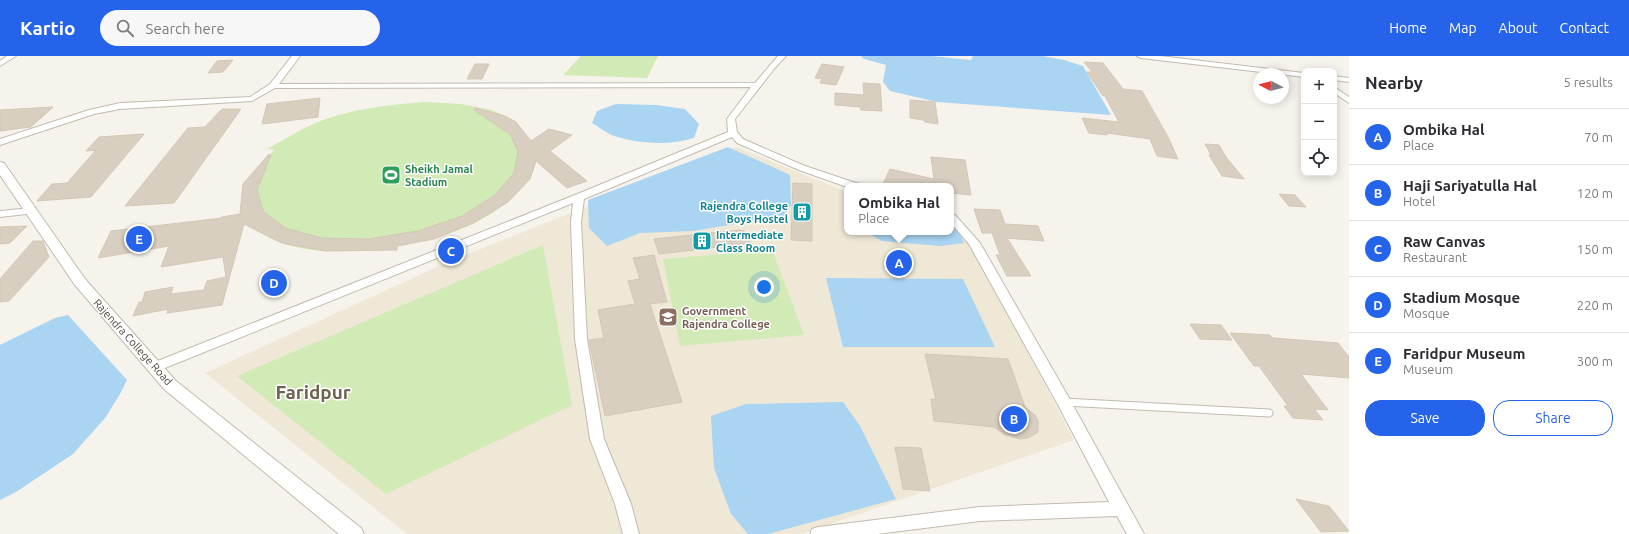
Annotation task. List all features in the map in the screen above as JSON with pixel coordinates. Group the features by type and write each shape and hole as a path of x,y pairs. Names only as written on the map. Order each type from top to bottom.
{"street":[{"path":"0,64 12,56"},
{"path":"0,142 92,112 120,106 155,103 181,104 238,101 252,99 273,86 296,56"},
{"path":"782,56 757,85 732,119 732,133 740,141 796,165 847,183"},
{"path":"1141,56 1301,75"},
{"path":"1239,67 1241,58"},
{"path":"1337,78 1349,80"},
{"path":"273,86 757,85"},
{"path":"1337,91 1349,101"},
{"path":"155,367 579,197 732,133"},
{"name":"Rajendra College Road","path":"0,166 80,282 170,385 354,534"},
{"path":"579,197 576,222 581,339 597,439 623,504 631,534"},
{"path":"0,214 31,211"},
{"path":"954,220 974,243 1064,402 1136,534"},
{"path":"818,534 980,514 1121,509"}],"lane":[{"path":"1064,402 1269,413"}],"shaded area":[{"name":"Government Rajendra College","path":"736,147 844,191 844,235 954,235 954,231 964,231 1074,440 801,534 407,534 205,373 448,262"}],"green space":[{"path":"581,56 658,56 647,78 563,75"},
{"name":"Sheikh Jamal Stadium","path":"425,102 461,104 492,110 516,122 535,146 520,171 533,171 530,178 517,193 499,209 454,232 428,240 375,250 326,251 303,248 277,241 248,226 256,223 243,184 274,150 267,149 311,125 339,115 381,106"},
{"path":"543,245 572,405 386,494 237,376"},
{"path":"772,250 804,335 680,346 663,259"}],"water":[{"path":"861,56 931,56 971,60 973,56 1043,56 1064,60 1083,66 1111,115 937,102 890,91 883,82 886,65 864,59"},
{"path":"616,104 656,105 685,109 699,124 694,138 684,141 654,143 624,139 605,132 592,123 597,111"},
{"path":"728,147 790,175 791,205 783,216 693,231 640,233 607,246 589,228 588,200"},
{"path":"954,225 957,226 964,243 940,246 882,241 871,235 954,235"},
{"path":"826,278 963,279 995,347 843,347"},
{"path":"68,315 127,380 105,418 73,454 16,492 0,500 0,345 55,318"},
{"path":"843,402 860,426 896,499 768,534 748,534 731,514 714,468 711,416 746,404"}],"building":[{"path":"233,60 223,72 208,73 217,61"},
{"path":"1084,62 1103,63 1123,89 1142,91 1168,137 1178,159 1157,156 1150,139 1107,133 1107,135 1089,133 1082,118 1119,122 1105,96 1103,96 1087,72 1092,72"},
{"path":"475,64 489,64 482,79 467,79"},
{"path":"822,64 844,67 836,85 820,83 822,79 815,78"},
{"path":"863,83 880,84 882,111 861,110 860,107 835,105 835,93 864,95"},
{"path":"320,98 318,117 262,124 267,104"},
{"path":"910,100 935,102 938,124 910,118"},
{"path":"53,107 31,127 0,131 0,110"},
{"path":"475,108 505,116 516,122 531,141 549,129 572,135 550,151 587,181 567,188 536,161 530,179 508,202 473,223 434,239 397,246 397,250 325,251 282,243 244,224 222,305 167,313 168,309 133,316 139,302 142,302 145,292 173,287 171,294 204,290 207,281 226,277 223,257 161,267 169,246 98,258 111,231 222,218 240,214 243,184 269,154 271,155 257,190 263,211 285,228 322,238 369,239 418,231 462,216 495,195 514,173 518,152 510,134 474,110"},
{"path":"222,109 241,109 174,203 125,206 188,128 205,127"},
{"path":"144,134 91,197 37,201 52,184 67,183 96,150 86,151 99,137"},
{"path":"1205,144 1219,145 1226,157 1244,179 1222,176 1209,155 1211,155"},
{"path":"931,157 965,160 971,195 954,193 954,183 883,183 890,169 934,179"},
{"name":"Rajendra College Boys Hostel","path":"793,183 812,184 812,241 791,240"},
{"path":"1279,194 1295,195 1306,207 1289,206"},
{"path":"974,209 1000,210 1005,224 1038,226 1044,241 1007,238 1031,276 1007,276 996,255 1000,255 992,233 982,233"},
{"path":"27,226 10,243 0,244 0,227"},
{"name":"Intermediate Class Room","path":"739,230 745,231 751,243 659,254 654,239"},
{"path":"33,241 43,241 49,257 9,301 0,302 0,279"},
{"path":"654,255 667,302 650,304 682,402 605,416 589,340 604,338 598,310 635,304 628,281 640,279 633,258"},
{"path":"1190,324 1221,325 1232,340 1200,339"},
{"path":"1230,333 1270,335 1273,338 1338,343 1349,357 1349,378 1301,374 1328,410 1314,409 1323,420 1293,418 1284,406 1288,406 1259,366 1254,366"},
{"path":"925,354 1008,359 1025,407 1035,415 1038,421 1038,432 1028,438 1020,439 1004,434 994,427 934,421 931,399 936,400"},
{"path":"895,447 921,448 930,491 903,489"},
{"path":"1296,499 1329,506 1349,531 1321,532"}],"place":[{"name":"Sheikh Jamal Stadium","path":"391,175"},
{"name":"Rajendra College Boys Hostel","path":"802,212"},
{"name":"Faridpur Museum","path":"139,239"},
{"name":"Intermediate Class Room","path":"702,241"},
{"name":"Raw Canvas","path":"451,251"},
{"name":"Ombika Hal","path":"899,263"},
{"name":"Stadium Mosque","path":"274,283"},
{"name":"Government Rajendra College","path":"668,317"},
{"name":"Haji Sariyatulla Hal","path":"1014,419"}],"district":[{"name":"Faridpur","path":"313,392"}]}
